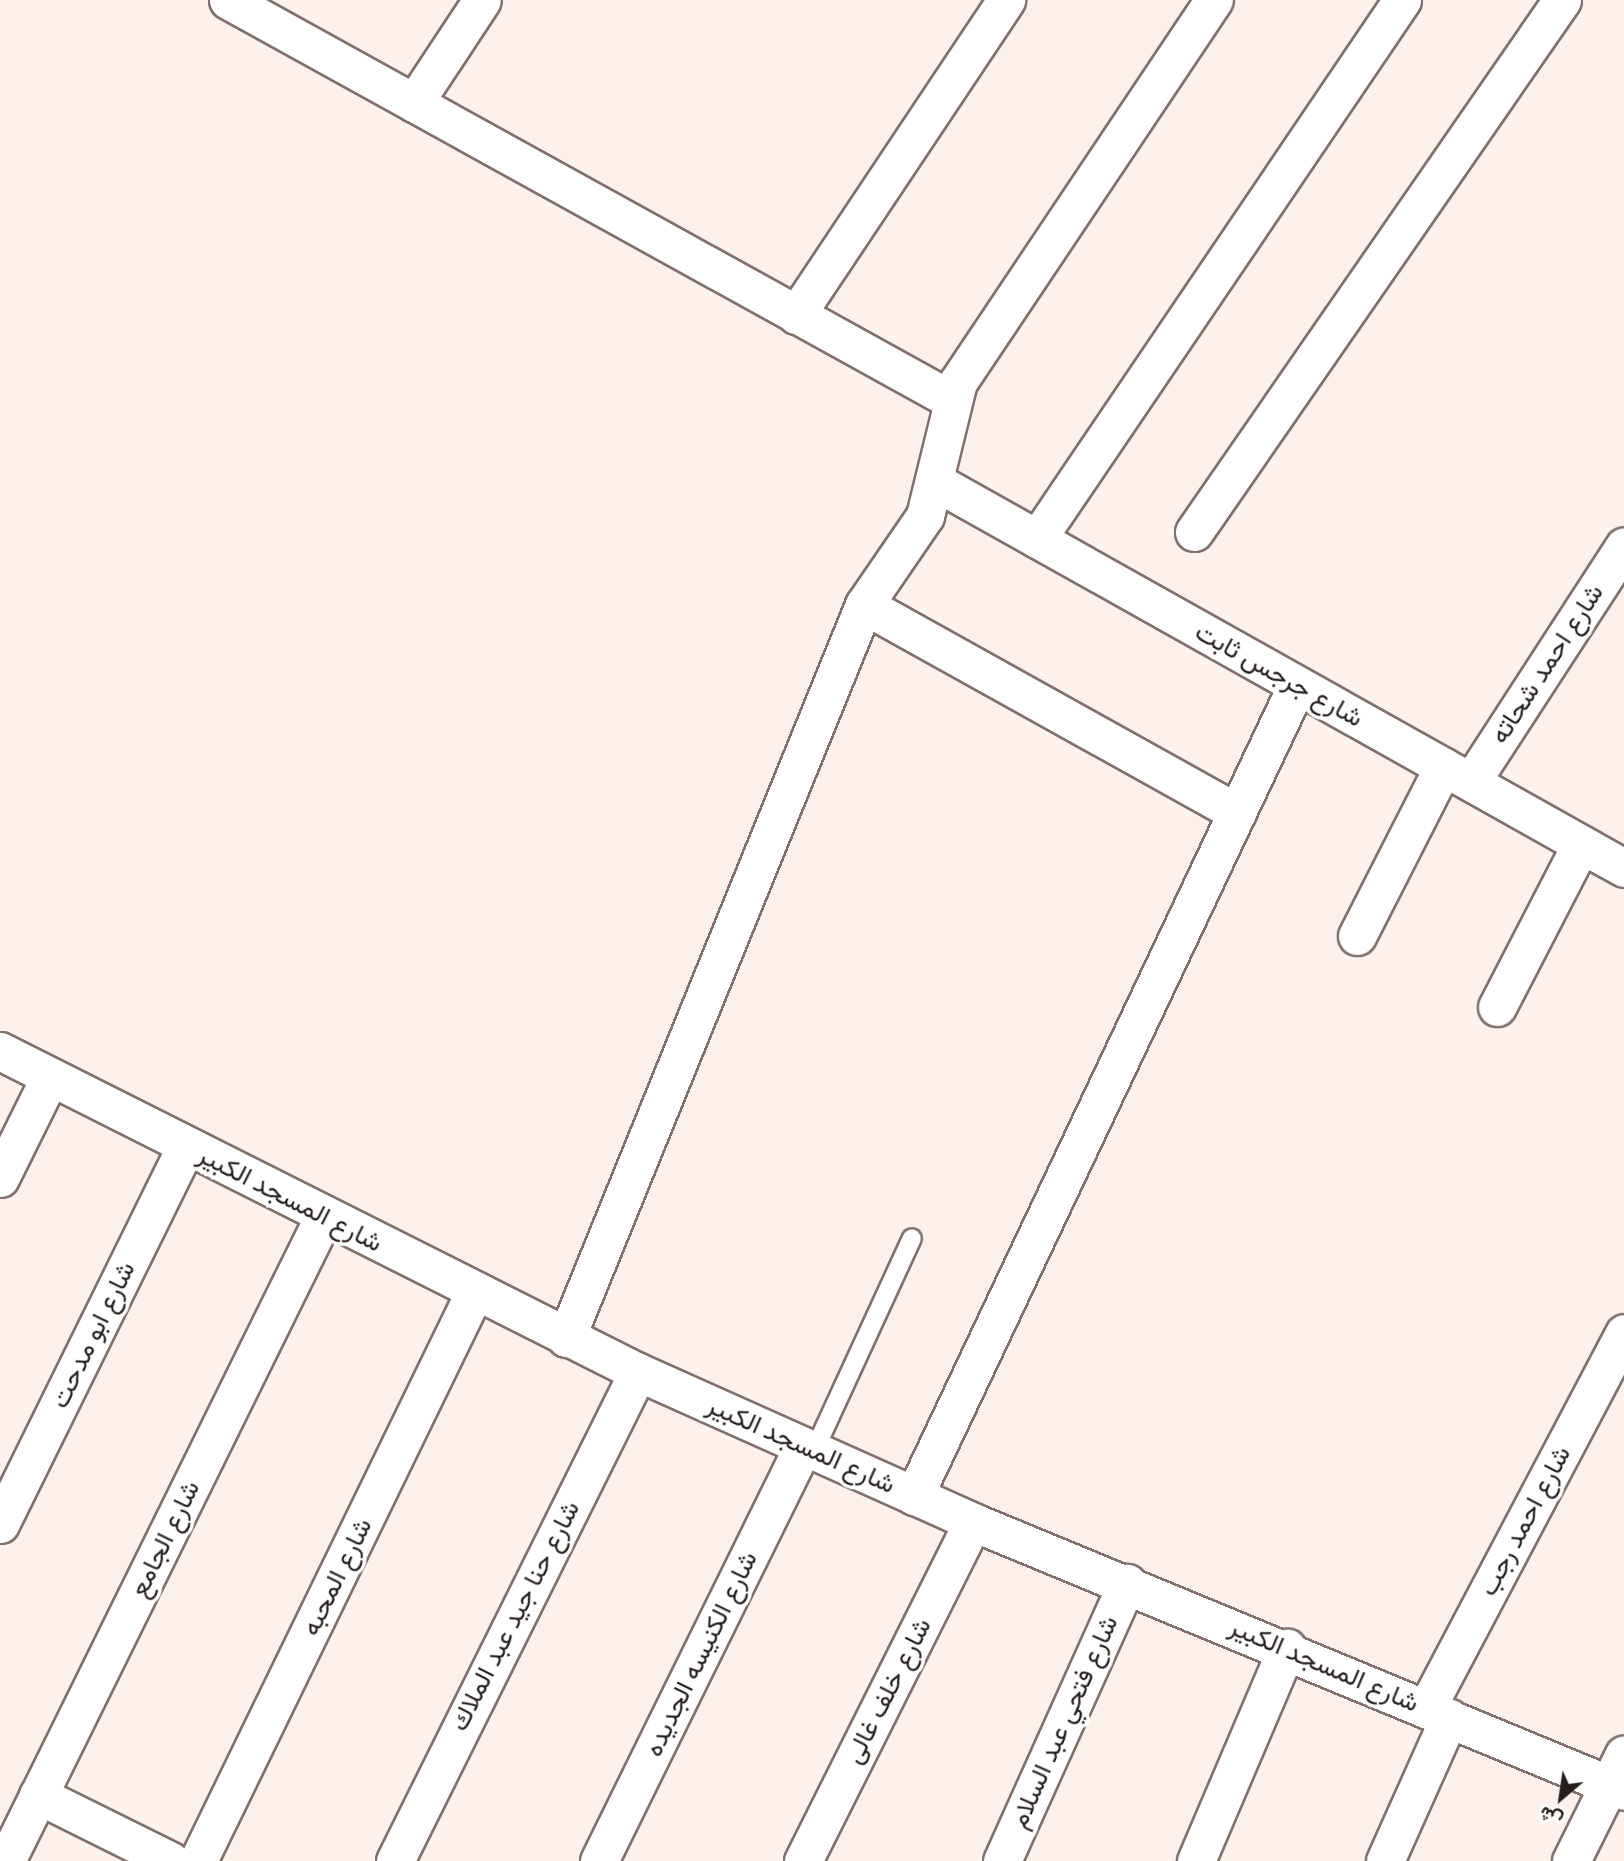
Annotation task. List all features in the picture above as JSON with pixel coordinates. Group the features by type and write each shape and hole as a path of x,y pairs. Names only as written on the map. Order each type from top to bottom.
{"street":[{"path":"228,0 950,399"},
{"path":"414,103 482,0"},
{"path":"796,315 1006,0"},
{"path":"566,1338 864,606 925,516 950,399 1214,0"},
{"path":"1037,539 1402,0"},
{"path":"1194,532 1562,0"},
{"name":"شارع جرجس ثابت","path":"934,481 1624,868"},
{"name":"شارع احمد شحاته","path":"1357,936 1457,774 1619,563"},
{"path":"864,606 1237,813"},
{"path":"914,1496 1297,685"},
{"path":"1497,1007 1581,844"},
{"name":"شارع المسجد الكبير","path":"0,1051 474,1293 638,1373 973,1522 1287,1647 1438,1713 1619,1776"},
{"path":"0,1178 50,1077"},
{"name":"شارع ابو مدحت","path":"0,1524 186,1146"},
{"name":"شارع الجامع","path":"6,1861 324,1216"},
{"name":"شارع المحبه","path":"198,1861 474,1293"},
{"name":"شارع احمد رجب","path":"1385,1861 1438,1713 1624,1333"},
{"name":"شارع حنا جيد عبد الملاك","path":"395,1861 638,1373"},
{"name":"شارع الكنيسه الجديده","path":"599,1861 809,1449"},
{"name":"شارع خلف غالى","path":"803,1861 973,1522"},
{"name":"شارع فتحي عبد السلام","path":"1002,1861 1127,1583"},
{"path":"1196,1861 1287,1647"},
{"path":"1571,1861 1619,1776"},
{"path":"38,1795 171,1861"}],"lane":[{"path":"809,1449 912,1238"}]}
